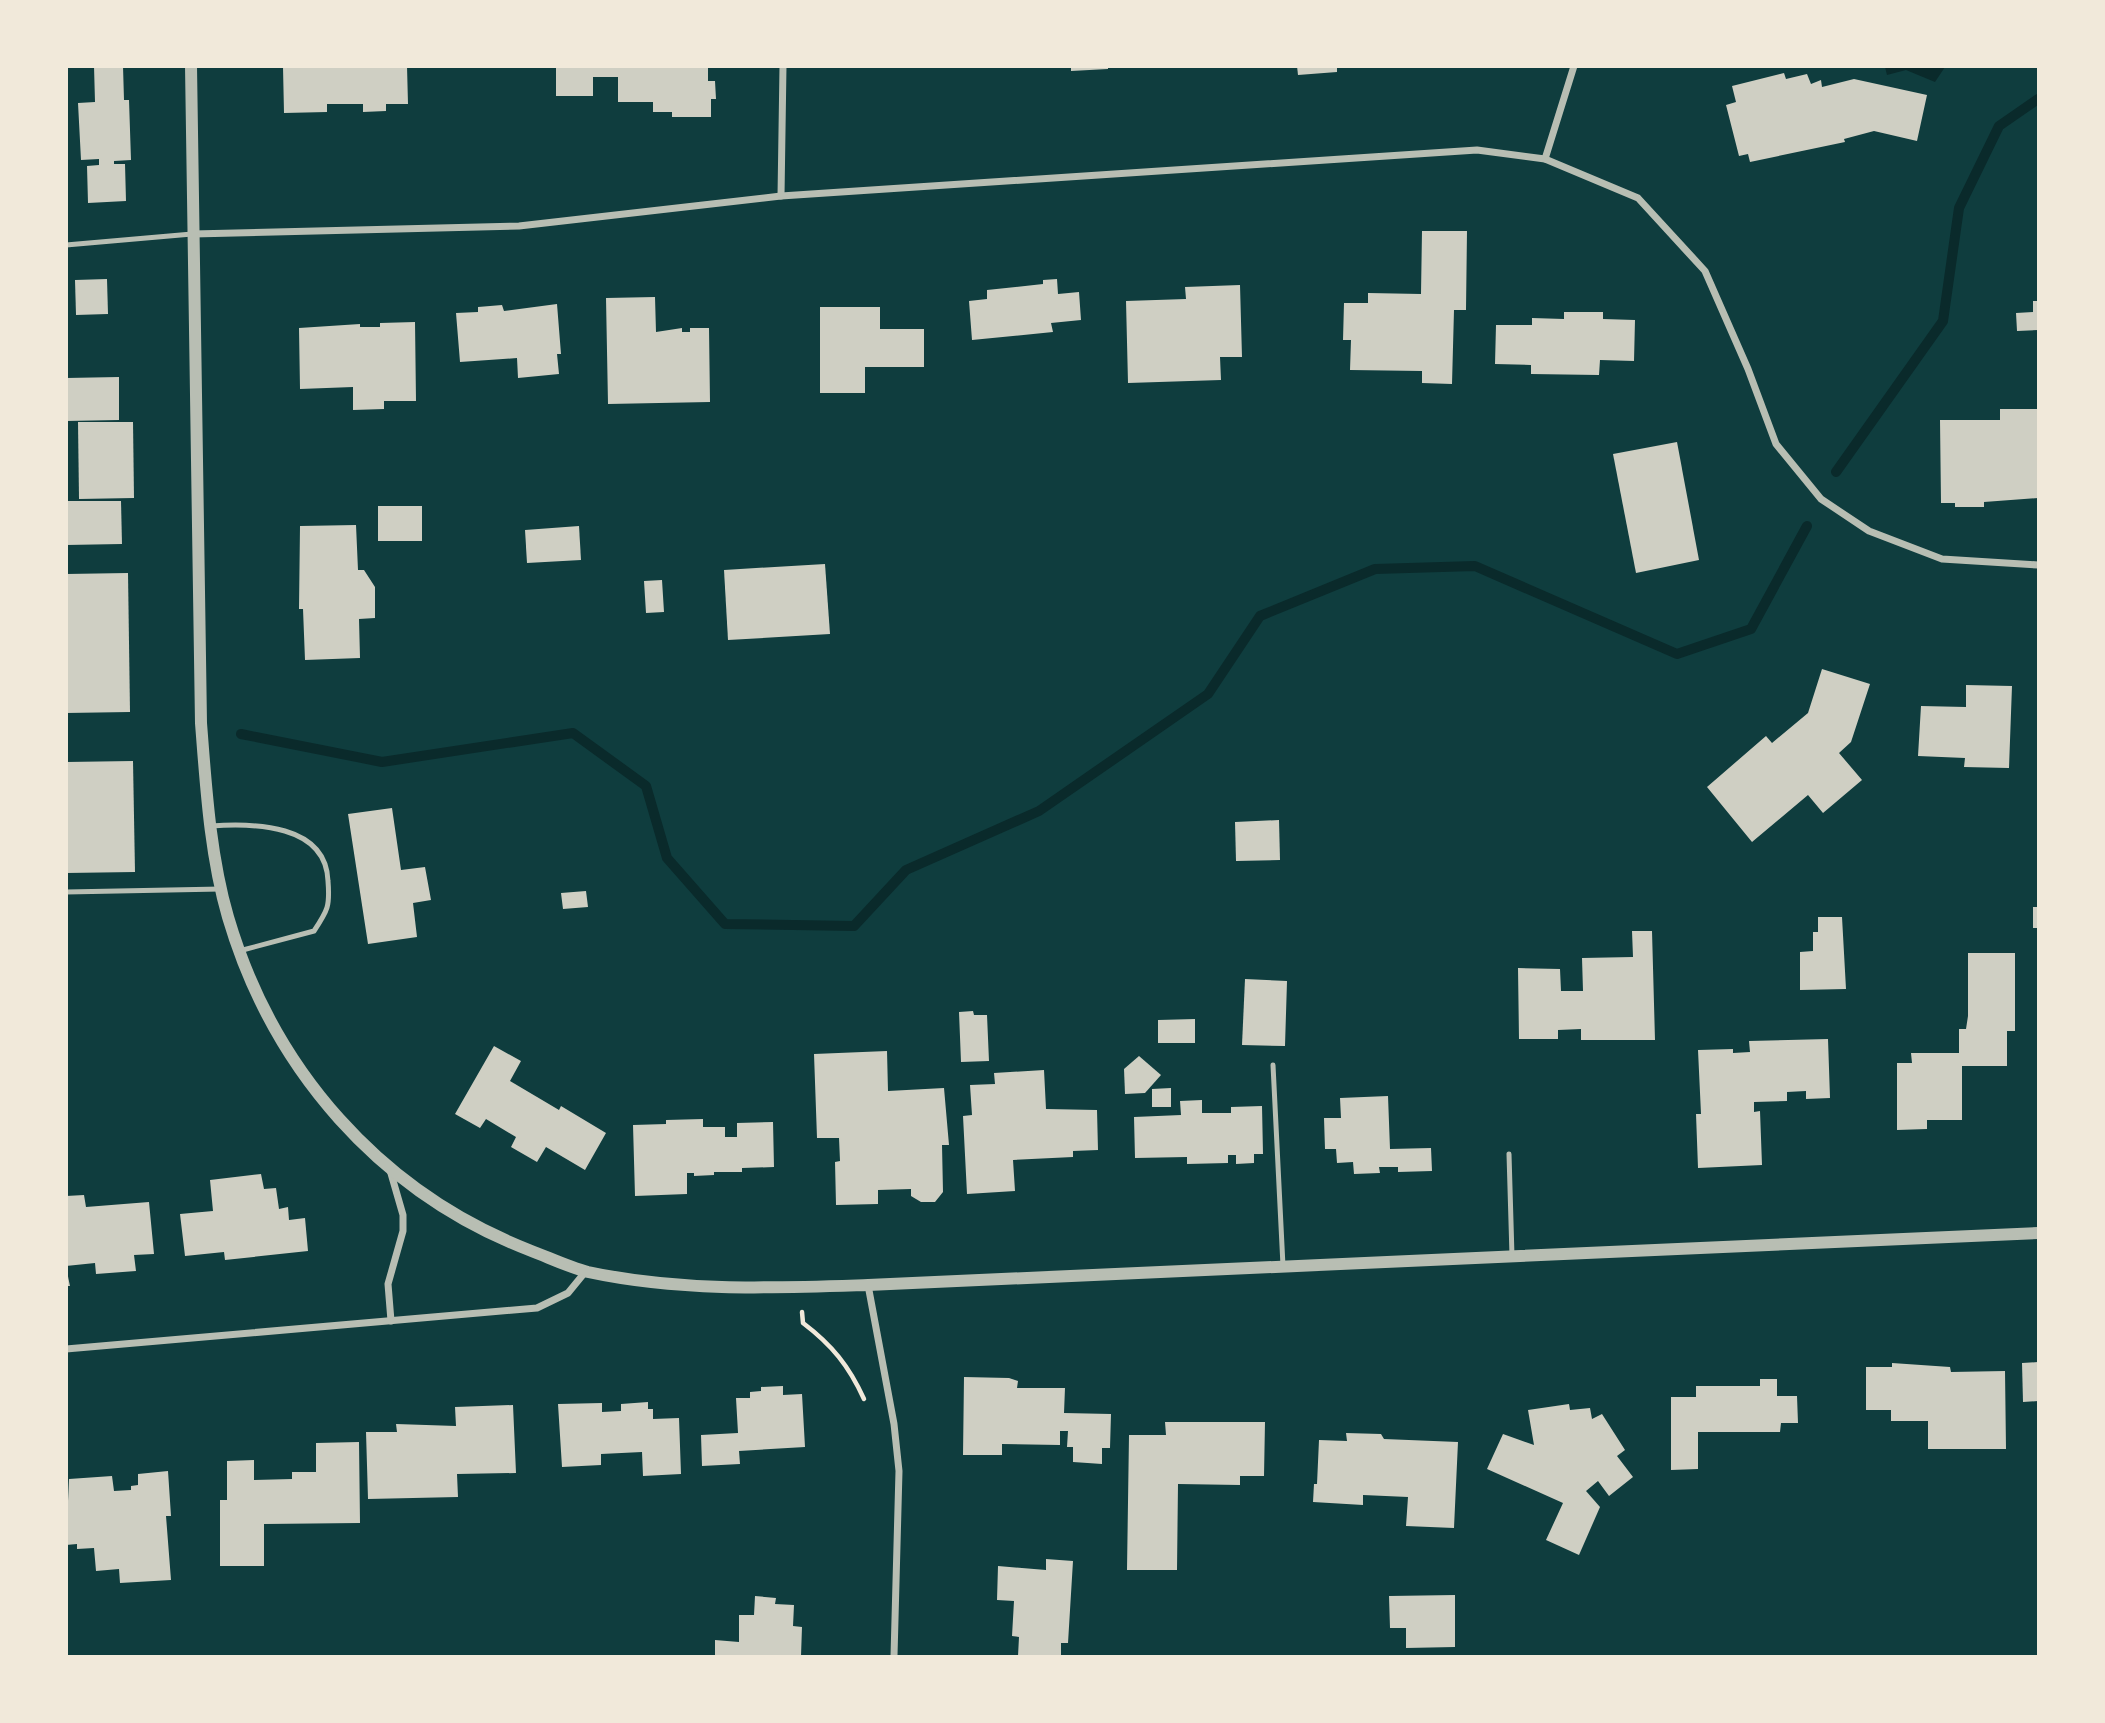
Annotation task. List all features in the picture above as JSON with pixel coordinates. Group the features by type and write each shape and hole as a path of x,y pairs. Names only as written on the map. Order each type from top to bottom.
{"street":[{"path":"191,66 201,723 211,826 221,888 239,951 253,986 308,1083 344,1128 390,1170 474,1227 586,1271 700,1288 868,1285 2039,1233"},
{"path":"781,196 783,66"},
{"path":"1545,159 1574,66"},
{"path":"194,234 519,226 781,196 1477,150 1545,159 1638,198 1705,271 1748,369 1776,444 1821,499 1869,531 1942,559 2039,565"},
{"path":"390,1170 403,1215 403,1231 388,1284 391,1321"},
{"path":"66,1349 537,1308 568,1293 586,1271"},
{"path":"868,1285 894,1424 899,1471 894,1657"}],"lane":[{"path":"66,245 194,234"},
{"path":"211,826 244,823 278,828 314,844 328,870 330,907 314,931 239,951"},
{"path":"66,892 221,888"},
{"path":"1273,1065 1283,1266"},
{"path":"1509,1154 1512,1256"}],"path":[{"path":"802,1287 803,1323 836,1350 855,1378 864,1400 894,1424"}],"water":[{"path":"1885,66 1945,67 1935,82 1906,70 1887,75"}],"building":[{"path":"94,66 123,66 124,100 129,100 131,160 114,161 114,164 125,164 126,201 88,203 87,166 99,165 99,159 81,160 78,103 95,102"},
{"path":"407,66 408,104 386,104 386,111 363,112 363,104 327,104 327,112 284,113 283,67"},
{"path":"556,66 708,66 708,81 715,81 716,99 711,99 711,117 672,117 672,112 653,112 653,102 618,102 618,77 593,77 593,96 556,96"},
{"path":"1071,66 1108,66 1108,69 1071,71"},
{"path":"1297,66 1337,66 1337,72 1298,75"},
{"path":"1784,73 1786,79 1807,74 1811,84 1821,80 1822,87 1854,79 1927,95 1917,141 1874,131 1844,139 1845,142 1750,162 1748,154 1739,156 1726,105 1736,102 1732,86"},
{"path":"1422,231 1467,231 1466,310 1454,310 1452,384 1422,383 1422,371 1350,370 1351,340 1343,340 1344,303 1368,303 1368,293 1421,294"},
{"path":"107,279 108,314 76,315 75,280"},
{"path":"1057,279 1058,294 1079,292 1081,320 1051,323 1053,332 972,340 969,301 987,299 987,290 1043,284 1043,280"},
{"path":"1240,285 1242,357 1220,357 1221,380 1128,383 1126,301 1186,299 1185,287"},
{"path":"655,297 656,332 682,328 682,332 690,332 690,328 709,328 710,402 608,404 606,298"},
{"path":"2033,301 2038,301 2038,330 2017,331 2016,313 2033,312"},
{"path":"557,304 561,354 557,354 559,374 518,378 517,358 460,362 456,313 478,312 478,307 502,305 504,311"},
{"path":"820,307 880,307 880,329 924,329 924,367 865,367 865,393 820,393"},
{"path":"1564,312 1603,312 1603,319 1635,320 1634,361 1600,360 1599,375 1531,374 1531,365 1495,364 1496,325 1532,325 1532,318 1564,319"},
{"path":"415,322 416,401 384,401 384,409 353,410 353,387 300,389 299,328 360,324 360,327 380,327 380,323"},
{"path":"119,377 119,420 66,421 66,378"},
{"path":"2000,409 2038,409 2038,498 1984,502 1984,507 1955,507 1955,503 1941,503 1940,420 2000,420"},
{"path":"78,422 133,422 134,498 79,499"},
{"path":"1677,442 1699,560 1636,573 1613,454"},
{"path":"66,501 121,501 122,544 66,545"},
{"path":"378,506 422,506 422,541 378,541"},
{"path":"356,525 358,570 364,570 375,587 375,618 359,619 360,658 305,660 303,609 299,609 300,526"},
{"path":"579,526 581,560 527,563 525,530"},
{"path":"825,564 830,634 728,640 724,570"},
{"path":"128,573 130,712 66,713 66,574"},
{"path":"662,580 664,612 646,613 644,581"},
{"path":"1822,669 1870,684 1851,742 1839,753 1862,780 1823,813 1808,795 1752,842 1707,787 1766,736 1772,743 1808,713"},
{"path":"1966,685 2012,686 2009,768 1964,767 1965,758 1918,756 1921,706 1966,707"},
{"path":"133,761 135,872 66,873 66,762"},
{"path":"392,808 401,870 425,867 431,900 413,903 417,937 368,944 348,814"},
{"path":"1279,820 1280,860 1236,861 1235,822"},
{"path":"586,891 588,907 563,909 561,893"},
{"path":"2033,907 2038,907 2038,928 2033,928"},
{"path":"1818,917 1842,917 1846,989 1800,990 1800,952 1813,951 1813,932 1818,932"},
{"path":"1632,931 1652,931 1655,1040 1581,1040 1581,1029 1558,1030 1558,1039 1519,1039 1518,968 1560,969 1561,991 1583,991 1582,958 1633,957"},
{"path":"1968,953 2015,953 2015,1031 2007,1031 2007,1066 1962,1066 1962,1120 1927,1120 1927,1129 1897,1130 1897,1063 1912,1063 1911,1053 1959,1053 1959,1029 1966,1029 1968,1016"},
{"path":"1245,979 1287,981 1285,1046 1242,1045"},
{"path":"973,1011 974,1015 987,1015 989,1061 961,1062 959,1012"},
{"path":"1195,1019 1195,1043 1158,1043 1158,1020"},
{"path":"1828,1039 1830,1098 1806,1099 1806,1091 1787,1092 1787,1101 1754,1102 1754,1112 1760,1111 1762,1165 1698,1168 1696,1114 1701,1114 1698,1050 1733,1049 1733,1053 1750,1052 1749,1041"},
{"path":"494,1046 521,1061 510,1081 559,1110 561,1106 606,1133 585,1170 546,1147 537,1162 511,1147 516,1137 486,1119 480,1128 455,1114"},
{"path":"887,1051 888,1091 944,1088 949,1145 942,1145 943,1192 935,1202 921,1202 911,1196 911,1189 878,1190 878,1204 836,1205 835,1162 840,1161 839,1138 817,1138 814,1054"},
{"path":"1139,1056 1161,1075 1145,1093 1125,1094 1124,1069"},
{"path":"1044,1070 1046,1109 1097,1110 1098,1150 1073,1151 1073,1157 1013,1160 1015,1191 967,1194 963,1116 972,1115 970,1085 995,1084 994,1073"},
{"path":"1171,1088 1171,1107 1152,1107 1152,1089"},
{"path":"1388,1096 1390,1149 1431,1148 1432,1171 1398,1172 1398,1167 1379,1167 1380,1173 1354,1174 1353,1162 1337,1163 1336,1149 1325,1149 1324,1118 1341,1118 1340,1098"},
{"path":"1202,1100 1202,1113 1231,1113 1231,1107 1262,1106 1263,1154 1254,1154 1254,1163 1236,1164 1236,1155 1228,1155 1228,1163 1187,1164 1187,1157 1135,1158 1134,1117 1181,1115 1180,1101"},
{"path":"703,1119 703,1127 725,1127 725,1137 737,1137 737,1123 773,1122 774,1167 742,1168 742,1172 714,1172 714,1175 694,1176 694,1173 687,1173 687,1194 635,1196 633,1125 666,1124 666,1120"},
{"path":"261,1174 264,1189 276,1188 279,1209 288,1207 289,1220 305,1218 308,1251 225,1260 224,1252 185,1256 180,1214 213,1211 210,1180"},
{"path":"84,1195 86,1207 149,1202 154,1254 134,1255 136,1271 96,1274 95,1263 66,1266 66,1196"},
{"path":"66,1267 70,1286 66,1286"},
{"path":"2038,1362 2038,1401 2023,1402 2022,1363"},
{"path":"1892,1363 1950,1367 1951,1372 2005,1371 2006,1449 1928,1449 1928,1421 1891,1421 1891,1410 1866,1410 1866,1367 1892,1367"},
{"path":"964,1377 1009,1378 1018,1381 1017,1388 1065,1388 1064,1413 1111,1414 1110,1448 1102,1448 1102,1464 1073,1462 1073,1447 1067,1447 1068,1431 1060,1431 1060,1445 1002,1444 1002,1455 963,1455"},
{"path":"1760,1379 1777,1379 1777,1396 1797,1396 1798,1423 1781,1423 1780,1432 1698,1432 1698,1469 1671,1470 1671,1397 1696,1397 1696,1386 1760,1386"},
{"path":"783,1386 783,1395 802,1394 805,1447 739,1451 740,1464 702,1466 701,1435 738,1433 736,1398 750,1398 750,1392 761,1391 761,1387"},
{"path":"648,1402 648,1409 653,1409 653,1419 679,1418 681,1474 643,1476 642,1452 601,1454 601,1465 562,1467 558,1404 602,1403 602,1412 621,1411 621,1404"},
{"path":"1569,1404 1570,1410 1590,1408 1592,1419 1602,1414 1625,1450 1617,1456 1633,1477 1609,1496 1598,1481 1586,1491 1600,1507 1579,1555 1546,1540 1563,1503 1487,1469 1503,1434 1534,1445 1528,1410"},
{"path":"513,1405 516,1473 457,1474 458,1497 368,1499 366,1432 397,1432 396,1424 456,1426 455,1407"},
{"path":"1165,1422 1265,1422 1264,1476 1240,1476 1240,1485 1178,1484 1177,1570 1127,1570 1129,1435 1166,1435"},
{"path":"1346,1433 1381,1434 1384,1439 1458,1442 1454,1528 1406,1526 1408,1497 1363,1495 1363,1505 1313,1502 1314,1484 1317,1484 1319,1440 1347,1441"},
{"path":"359,1442 360,1523 264,1524 264,1566 220,1566 220,1500 227,1500 227,1461 254,1460 254,1480 292,1479 292,1472 316,1472 316,1443"},
{"path":"168,1471 171,1516 166,1516 171,1580 120,1583 119,1569 96,1571 94,1548 77,1549 77,1544 66,1545 69,1479 112,1476 114,1491 131,1490 131,1486 138,1485 138,1474"},
{"path":"1046,1559 1073,1561 1068,1643 1061,1643 1061,1656 1018,1656 1019,1637 1012,1636 1014,1601 997,1600 998,1566 1046,1570"},
{"path":"1455,1595 1455,1647 1406,1648 1406,1628 1390,1628 1389,1596"},
{"path":"755,1596 776,1598 775,1604 794,1605 793,1626 802,1627 801,1656 715,1656 715,1640 739,1642 739,1615 754,1615"}],"waterway":[{"path":"1836,472 1943,321 1959,208 1999,126 2038,99"},
{"path":"241,734 382,762 573,733 646,786 667,858 725,924 854,926 906,870 1039,811 1208,694 1260,616 1375,569 1475,566 1677,654 1751,629 1807,526"}]}
